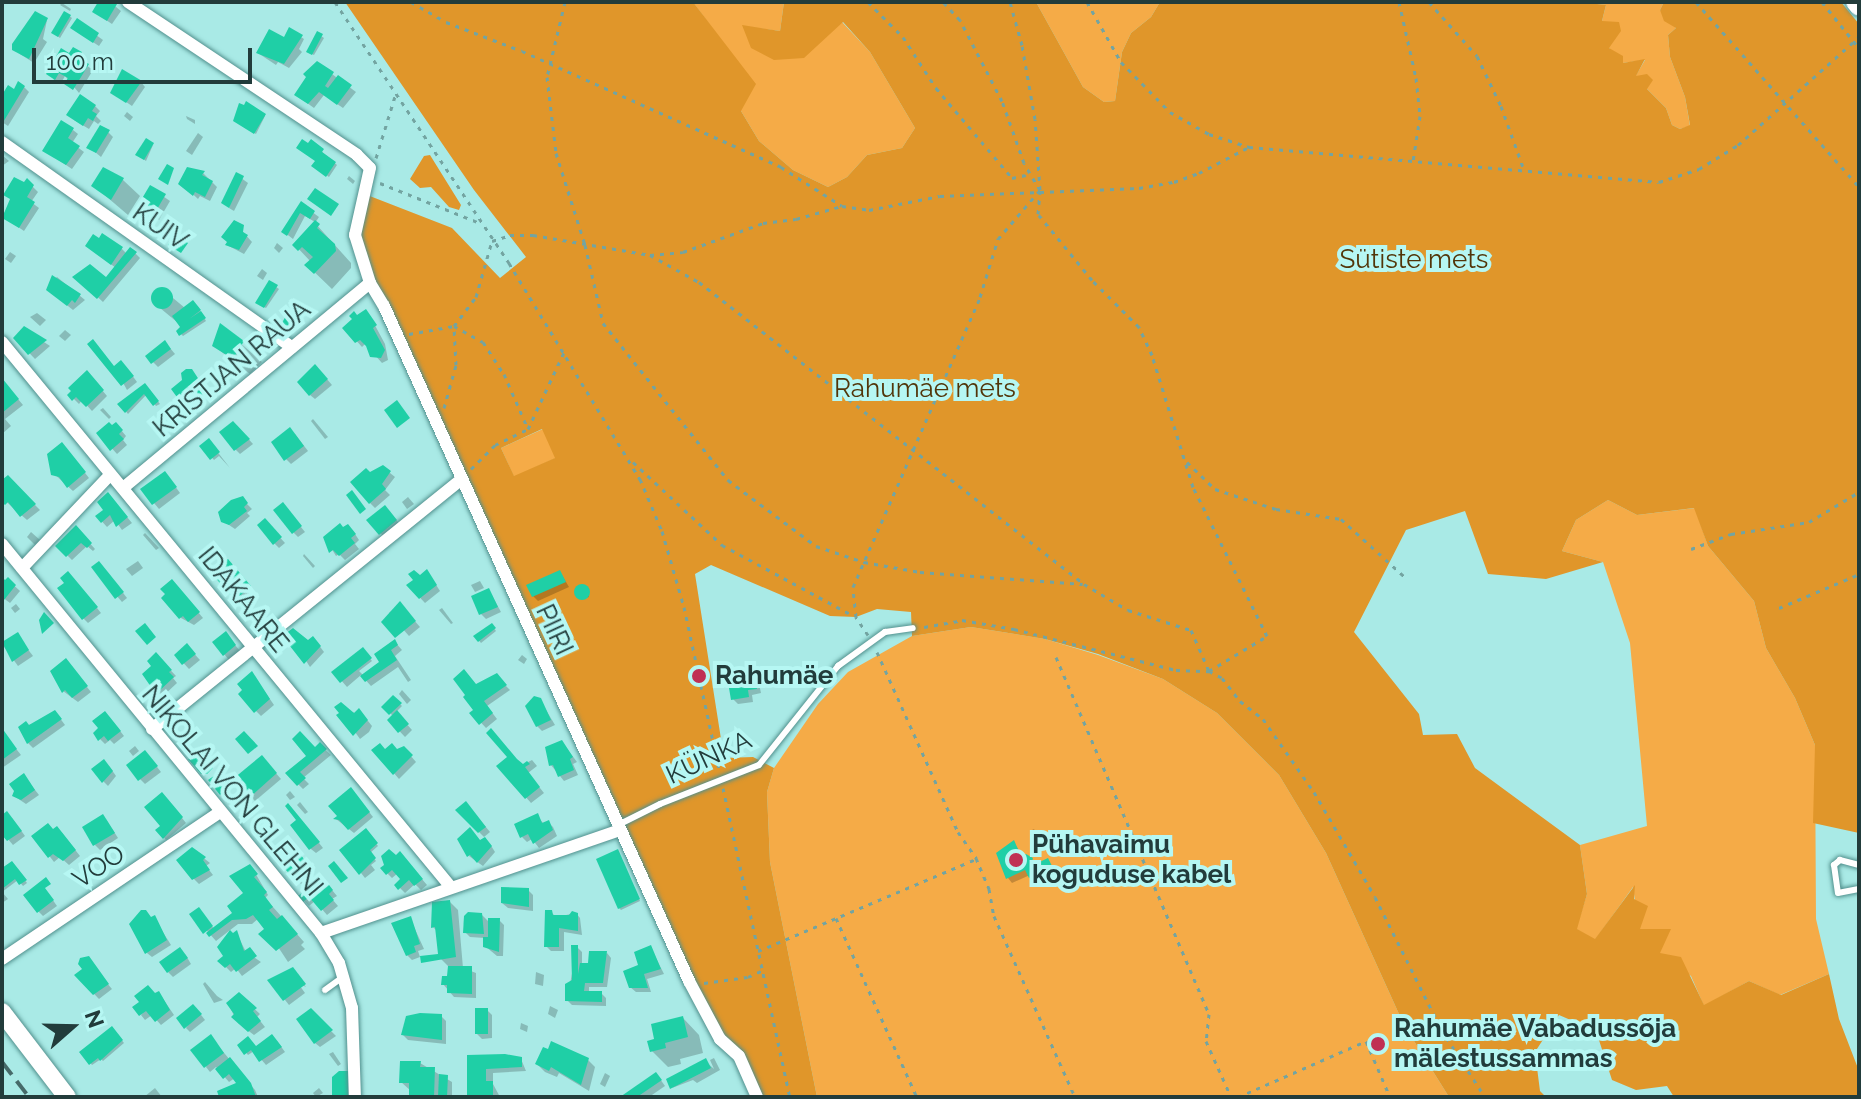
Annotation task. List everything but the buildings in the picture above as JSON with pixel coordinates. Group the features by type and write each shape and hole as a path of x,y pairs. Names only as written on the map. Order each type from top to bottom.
{"street":[{"path":"128,2 357,155 368,174"},
{"name":"KUIV","path":"2,142 292,347"},
{"name":"PIIRI","path":"368,174 355,235 370,283 397,336 691,986 720,1039 739,1056 757,1097"},
{"name":"KRISTJAN RAUA","path":"123,488 370,283"},
{"name":"IDAKAARE","path":"2,342 450,886"},
{"path":"22,568 110,475"},
{"path":"152,729 461,480"},
{"name":"NIKOLAI VON GLEHNI","path":"2,544 321,933 344,976 352,1008 355,1097"},
{"name":"VOO","path":"2,959 220,812"},
{"name":"KÜNKA","path":"321,933 619,827"},
{"path":"2,1012 67,1097"}],"lane":[{"name":"KÜNKA","path":"619,827 660,804 759,765 770,755 798,712 823,683 871,640 885,632 913,628"},
{"path":"1859,865 1840,860 1834,865 1838,893 1859,889"},
{"path":"325,990 344,976"}],"path":[{"path":"335,2 564,352 630,459 662,531 684,607 790,1097"},
{"path":"411,2 446,22 550,63 781,167 842,206"},
{"path":"565,2 547,77 556,153 585,245 603,323 728,480 816,546 864,562 920,572 1084,584"},
{"path":"868,2 903,37 936,88 1012,178 1031,174"},
{"path":"943,2 960,20 1002,101 1040,190"},
{"path":"1010,2 1022,45 1035,119 1040,190 1038,214 1092,280 1139,327 1152,355 1193,487 1267,636 1209,671"},
{"path":"1087,2 1121,62 1170,112 1209,134 1249,147 1659,182 1699,169 1738,145 1859,37"},
{"path":"1399,2 1416,78 1420,116 1413,161"},
{"path":"1429,2 1477,56 1501,106 1524,170"},
{"path":"1696,2 1859,187"},
{"path":"1822,2 1859,48"},
{"path":"396,93 377,157 368,174 480,223"},
{"path":"492,241 533,235 650,255 683,252 763,223 842,206 869,210 940,196 1139,188 1174,182 1199,173 1249,147"},
{"path":"1040,190 998,239 980,297 853,587 856,617 871,640 958,832 976,858 989,889 994,916 1075,1097"},
{"path":"438,428 456,365 454,326 476,297 492,241"},
{"path":"650,255 699,282 914,447 1017,534 1084,584 1128,610 1191,630 1209,671"},
{"path":"397,336 454,326 483,342 504,374 528,429"},
{"path":"461,480 495,445 528,429 564,352"},
{"path":"630,459 722,545 856,617"},
{"path":"1184,459 1215,489 1276,509 1341,519 1405,577"},
{"path":"1691,549 1731,534 1809,522 1859,492"},
{"path":"1779,608 1859,574"},
{"path":"913,628 962,620 1014,629 1176,670 1209,671 1222,678 1240,701 1263,719 1314,792 1375,897 1441,1029 1485,1097"},
{"path":"1056,657 1209,1014 1206,1041 1231,1097"},
{"path":"758,951 976,858"},
{"path":"836,918 917,1097"},
{"path":"691,986 748,977 763,970"},
{"path":"1238,1097 1366,1041 1390,1097"}],"shaded area":[{"path":"693,2 784,2 780,31 742,26 822,38 842,22 870,52 915,128 902,148 867,155 847,177 828,187 793,170 759,141 741,111 715,32"},
{"path":"1036,2 1160,2 1151,17 1131,33 1122,52 1115,101 1104,102 1083,87"},
{"path":"1664,2 1660,10 1676,28 1668,35 1670,57 1685,97 1690,126 1680,129 1672,125 1666,108 1635,77 1645,60 1623,63 1609,48 1602,21 1606,5 1578,3"},
{"path":"543,429 556,458 514,477 501,448"},
{"path":"1608,500 1637,515 1695,508 1708,546 1754,601 1766,648 1795,698 1815,745 1816,919 1829,974 1780,995 1749,981 1704,1006 1691,976 1659,953 1639,929 1633,887 1595,940 1576,929 1587,894 1580,845 1647,826 1630,643 1603,562 1562,551 1576,520"},
{"path":"971,627 1045,639 1098,655 1163,679 1217,713 1279,775 1326,853 1404,1025 1449,1097 817,1097 770,862 767,792 774,768 818,704 848,672 912,636"}],"green space":[{"path":"345,2 693,2 756,84 741,111 759,141 793,170 828,187 847,177 867,155 902,148 915,128 870,52 843,22 804,58 774,60 751,48 742,25 780,31 784,2 1036,2 1083,87 1104,102 1115,101 1122,52 1131,33 1151,17 1160,2 1579,2 1606,5 1602,21 1619,22 1621,31 1609,48 1623,56 1623,63 1645,59 1636,76 1647,74 1653,80 1647,89 1666,108 1672,125 1680,129 1690,125 1685,97 1670,57 1668,35 1676,28 1664,21 1660,10 1664,2 1841,2 1859,24 1859,833 1813,823 1815,745 1795,698 1766,648 1754,601 1708,546 1694,508 1637,515 1608,500 1576,520 1562,551 1603,562 1546,579 1488,574 1465,511 1406,530 1354,632 1419,714 1423,735 1457,734 1475,768 1580,845 1587,894 1577,929 1595,939 1635,885 1634,899 1648,906 1640,929 1671,929 1660,953 1681,957 1704,1005 1749,981 1781,995 1829,974 1839,1019 1859,1071 1859,1097 1674,1097 1667,1086 1636,1090 1612,1080 1596,1031 1559,1015 1535,1052 1540,1091 1546,1097 1449,1097 1404,1025 1326,853 1279,775 1217,713 1163,679 1098,654 1045,639 971,627 912,636 911,612 877,609 856,617 830,616 711,565 695,574 724,758 753,757 774,768 767,792 770,862 817,1097 757,1097 750,1079 720,1039 461,480 355,235 362,193 452,228 500,278 526,257 474,190","holes":["542,429 555,458 514,476 501,448"]},
{"path":"430,155 461,205 459,210 449,207 431,187 420,188 410,179 424,156"}],"railway":[{"path":"2,1062 29,1097"}],"place":[{"name":"Rahumäe","path":"699,676"},
{"name":"Pühavaimu koguduse kabel","path":"1016,860"},
{"name":"Rahumäe Vabadussõja mälestussammas","path":"1378,1044"}],"park label":[{"name":"Sütiste mets","path":"1414,260"},
{"name":"Rahumäe mets","path":"925,389"}]}
